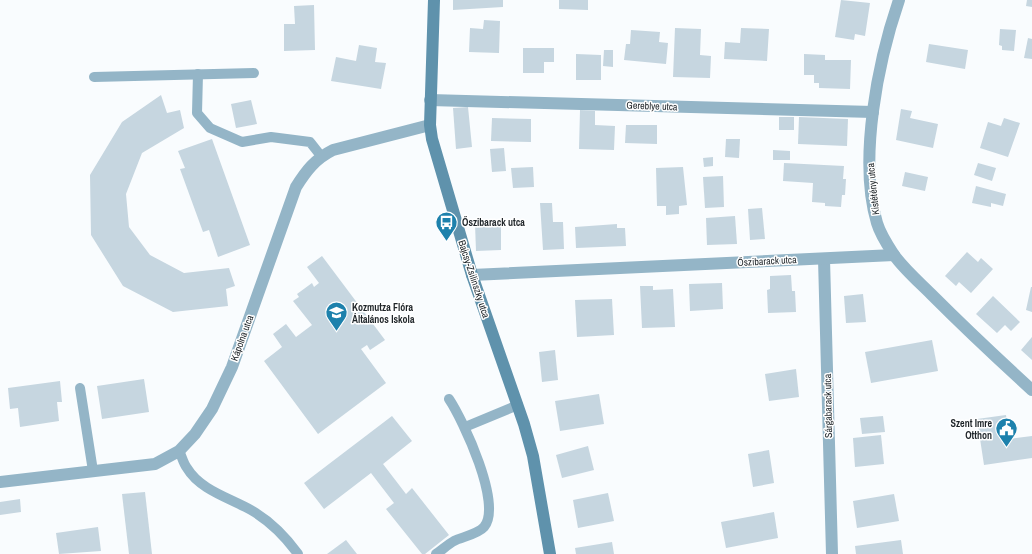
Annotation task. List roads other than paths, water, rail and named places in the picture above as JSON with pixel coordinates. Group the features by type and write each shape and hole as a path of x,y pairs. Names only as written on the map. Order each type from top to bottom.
{"street":[{"name":"Bajcsy-Zsilinszky utca","path":"434,0 430,125 435,153 472,275 518,405 533,456 550,554"},
{"name":"Kistétény utca","path":"899,0 887,38 873,112 870,148 872,194 877,224 894,255 968,331 1032,390"},
{"name":"Gereblye utca","path":"430,100 873,112"},
{"name":"Kápolna utca","path":"0,482 154,464 179,450 195,434 212,409 232,367 296,187 308,168 321,156 333,150 430,125"},
{"name":"Őszibarack utca","path":"472,275 894,255"},
{"name":"Sárgabarack utca","path":"824,259 832,554"}],"lane":[{"path":"94,77 254,73"},
{"path":"198,74 197,113 210,128 242,142 271,137 310,142 321,156"},
{"path":"80,388 93,471"},
{"path":"436,554 452,542 483,529 488,521 489,508 482,473 473,444 449,399"},
{"path":"465,427 518,405"},
{"path":"179,450 187,468 201,483 251,510 274,526 289,541 298,554"}],"place":[{"name":"Őszibarack utca","path":"447,242"},
{"name":"Kozmutza Flóra Általános Iskola","path":"337,332"},
{"name":"Szent Imre Otthon","path":"1007,448"}]}
